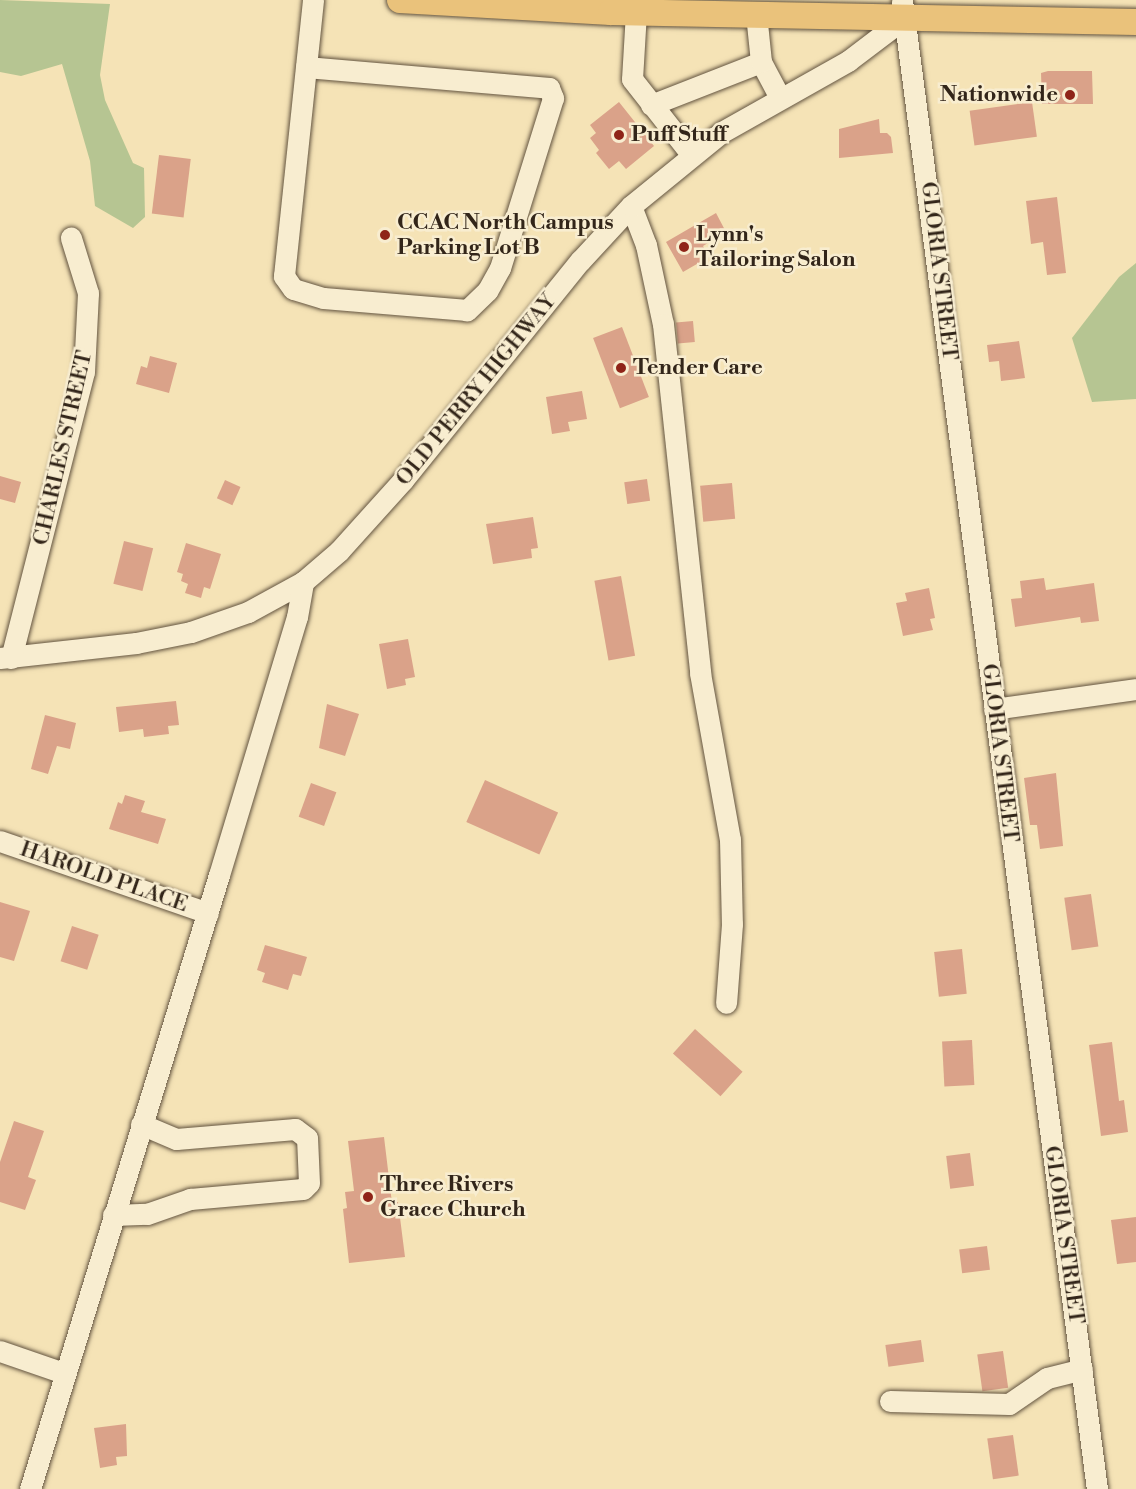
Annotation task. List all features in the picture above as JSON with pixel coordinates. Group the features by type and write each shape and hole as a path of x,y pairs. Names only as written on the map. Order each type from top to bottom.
{"main road":[{"path":"400,0 636,12 756,14 904,9 1136,22"}],"street":[{"path":"306,67 549,88 554,98 500,268 487,291 467,310 323,298 293,289 284,276 313,0"},
{"name":"OLD PERRY HIGHWAY","path":"4,659 163,639 248,612 285,594 303,582 339,551 403,480 580,261 631,207 691,154 780,97 848,61 904,9"},
{"name":"GLORIA STREET","path":"904,9 1098,1489"},
{"path":"636,12 632,79 691,154"},
{"path":"756,14 761,62 780,97"},
{"path":"651,105 761,62"},
{"path":"631,207 646,245 663,324 700,673 730,839 732,924 726,1003"},
{"name":"CHARLES STREET","path":"4,659 85,364 88,293 71,238"},
{"path":"30,1489 297,617 303,582"},
{"path":"994,709 1136,689"},
{"name":"HAROLD PLACE","path":"0,841 207,912"},
{"path":"113,1215 147,1214 190,1199 303,1189 309,1183 307,1138 295,1129 176,1139 141,1124"},
{"path":"0,1352 64,1373"},
{"path":"890,1401 1009,1404 1047,1378 1082,1369"}],"green space":[{"path":"0,0 110,4 100,75 105,100 133,163 144,168 145,217 133,228 95,206 90,161 62,64 21,76 0,72"},
{"path":"1136,263 1136,399 1092,402 1072,338 1119,277"}],"building":[{"name":"Nationwide","path":"1092,71 1093,104 1042,104 1041,73"},
{"name":"Puff Stuff","path":"619,102 654,146 626,169 619,161 609,169 596,153 599,150 590,138 596,133 590,125"},
{"path":"1032,102 1037,137 974,145 970,111"},
{"path":"879,119 880,133 887,133 891,137 893,153 839,158 839,129"},
{"path":"159,155 191,159 184,217 152,214"},
{"path":"1057,197 1066,273 1047,275 1043,242 1031,244 1026,201"},
{"path":"716,213 726,232 703,246 709,257 683,272 666,242"},
{"path":"693,321 695,342 678,343 676,322"},
{"name":"Tender Care","path":"622,327 649,397 620,408 593,338"},
{"path":"1019,341 1025,378 1001,381 999,361 989,362 987,345"},
{"path":"150,356 177,363 169,393 136,384 141,366 147,368"},
{"path":"582,391 587,419 568,422 570,431 552,434 546,397"},
{"path":"0,476 21,482 15,503 0,499"},
{"path":"647,479 650,501 627,504 624,482"},
{"path":"225,480 241,487 232,505 217,498"},
{"path":"732,483 735,519 703,522 700,486"},
{"path":"533,517 538,548 531,549 532,558 493,564 486,524"},
{"path":"124,541 153,548 142,591 113,584"},
{"path":"186,543 221,554 210,589 204,587 201,598 185,593 188,584 181,581 183,574 177,572"},
{"path":"621,576 635,656 608,660 594,581"},
{"path":"1044,578 1046,590 1094,583 1099,621 1081,623 1080,617 1015,627 1011,599 1022,598 1020,581"},
{"path":"929,588 935,618 930,619 933,630 903,636 896,603 907,601 905,593"},
{"path":"408,639 415,677 405,679 406,685 387,689 379,644"},
{"path":"176,701 179,725 168,726 169,734 144,737 143,729 119,732 116,707"},
{"path":"327,704 359,714 345,756 319,748"},
{"path":"45,715 76,723 70,749 57,746 48,774 31,769"},
{"path":"1056,773 1063,846 1040,849 1037,825 1030,825 1024,778"},
{"path":"485,780 558,813 539,855 466,822"},
{"path":"311,783 336,792 324,826 299,817"},
{"path":"125,795 145,801 141,812 166,819 158,844 109,829 118,802 122,804"},
{"path":"1091,894 1098,946 1072,950 1064,898"},
{"path":"0,902 30,911 14,961 0,957"},
{"path":"72,926 99,935 87,970 61,961"},
{"path":"265,945 307,957 301,976 293,974 288,990 262,982 265,973 257,970"},
{"path":"962,949 967,994 939,997 934,952"},
{"path":"695,1029 743,1072 720,1096 673,1054"},
{"path":"972,1040 974,1085 944,1087 942,1042"},
{"path":"1112,1042 1119,1101 1124,1100 1128,1132 1101,1136 1089,1045"},
{"path":"14,1121 44,1131 28,1177 36,1180 25,1210 0,1202 0,1162"},
{"name":"Three Rivers Grace Church","path":"384,1137 392,1203 398,1202 405,1257 349,1263 343,1209 347,1208 345,1192 354,1191 348,1141"},
{"path":"970,1153 974,1186 950,1189 946,1156"},
{"path":"1136,1217 1136,1262 1117,1264 1111,1220"},
{"path":"987,1246 990,1270 962,1273 959,1249"},
{"path":"921,1340 924,1362 888,1367 885,1345"},
{"path":"1003,1351 1008,1388 982,1391 977,1355"},
{"path":"126,1424 127,1456 116,1457 117,1465 100,1468 94,1428"},
{"path":"1013,1435 1019,1476 993,1479 987,1439"}],"place":[{"name":"Nationwide","path":"1070,95"},
{"name":"Puff Stuff","path":"619,135"},
{"name":"CCAC North Campus Parking Lot B","path":"385,235"},
{"name":"Lynn's Tailoring Salon","path":"684,247"},
{"name":"Tender Care","path":"621,368"},
{"name":"Three Rivers Grace Church","path":"368,1197"}]}
